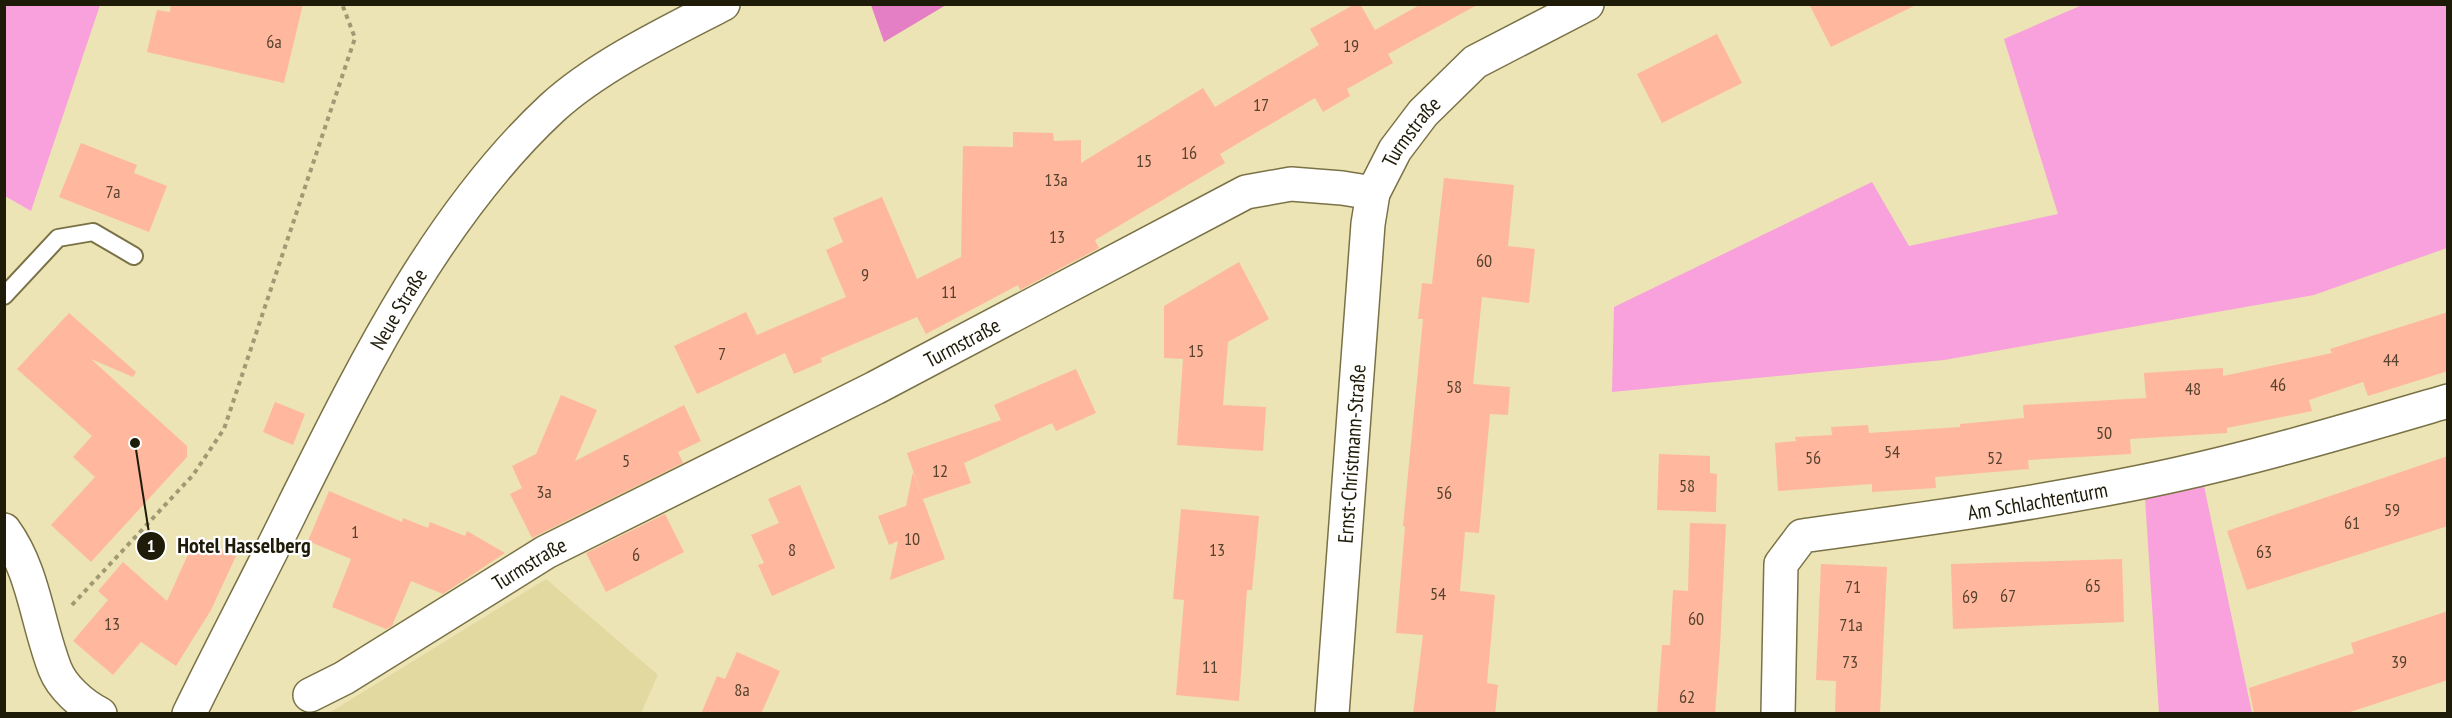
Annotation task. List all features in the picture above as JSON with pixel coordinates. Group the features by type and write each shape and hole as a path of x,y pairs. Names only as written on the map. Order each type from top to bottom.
{"street":[{"name":"Neue Straße","path":"189,714 326,442 417,277 459,213 511,150 553,107 590,79 656,39 723,4"},
{"name":"Turmstraße","path":"310,695 344,678 546,552 875,388 1246,192 1291,184 1373,193 1395,150 1423,112 1475,62 1587,4"},
{"name":"Ernst-Christmann-Straße","path":"1332,714 1368,224 1373,193"},
{"name":"Am Schlachtenturm","path":"1778,714 1781,564 1802,536 1952,515 2127,485 2346,431 2448,401"},
{"path":"4,530 30,581 55,669 63,684 82,708"}],"lane":[{"path":"4,296 58,238 93,232 134,256"}],"path":[{"path":"45,634 193,475 224,429 355,38 342,4"}],"shaded area":[{"path":"5,4 100,5 31,211 5,196"},
{"path":"871,4 946,5 884,42"},
{"path":"2082,5 2447,5 2447,248 2314,295 1944,360 1612,392 1614,307 1872,182 1909,246 2058,214 2004,39"},
{"path":"2204,486 2252,713 2159,713 2145,498"},
{"path":"546,579 658,675 641,713 329,713"}],"building":[{"path":"171,4 303,4 284,83 147,52 157,10 170,12"},
{"path":"1355,4 1360,4 1375,30 1421,4 1477,5 1388,54 1393,63 1347,89 1350,96 1323,112 1315,98 1220,154 1225,163 1095,240 1099,248 1020,290 1018,285 926,334 917,317 821,358 822,362 794,374 785,353 697,394 674,346 746,312 757,335 846,297 826,250 843,242 833,218 882,197 917,279 961,257 963,146 1013,147 1013,132 1053,133 1054,141 1081,140 1081,163 1203,88 1215,107 1319,45 1310,29"},
{"path":"1809,4 1918,4 1831,47"},
{"path":"1717,34 1742,83 1662,123 1637,74"},
{"path":"81,143 137,165 134,173 167,186 149,232 59,197"},
{"path":"1444,178 1514,185 1508,246 1535,249 1529,303 1482,297 1473,384 1510,387 1508,415 1490,414 1479,533 1465,532 1460,591 1495,595 1487,683 1498,685 1495,714 1413,714 1423,635 1396,633 1405,527 1403,526 1423,319 1418,319 1422,283 1432,284"},
{"path":"1239,262 1269,319 1228,342 1223,405 1266,407 1263,451 1177,445 1183,359 1164,358 1164,306"},
{"path":"2448,312 2448,371 2368,396 2363,382 2309,400 2312,411 2227,428 2227,433 2130,439 2131,454 2028,460 2029,469 1935,477 1936,488 1872,492 1872,484 1778,491 1775,443 1796,441 1795,437 1832,435 1831,427 1868,425 1869,433 1960,427 1960,424 2024,418 2023,405 2146,398 2144,373 2223,368 2223,376 2332,353 2330,349"},
{"path":"69,313 136,372 133,377 91,359 187,446 187,457 91,562 51,525 95,477 73,457 92,436 17,369"},
{"path":"1076,369 1096,413 1056,431 1052,423 964,463 971,483 923,499 907,453 1001,420 994,405"},
{"path":"561,395 597,410 575,461 684,405 701,441 678,452 683,463 532,538 510,494 522,488 512,466 536,454"},
{"path":"275,402 305,414 293,445 263,432"},
{"path":"1659,454 1710,456 1710,473 1717,474 1716,512 1657,510"},
{"path":"2448,456 2448,526 2247,590 2227,531"},
{"path":"913,472 945,559 890,580 898,541 889,545 878,516 906,506"},
{"path":"800,485 835,568 772,596 758,565 764,563 751,535 779,523 768,499"},
{"path":"329,491 402,522 403,518 428,528 430,522 465,536 467,531 505,553 443,594 411,581 392,626 386,629 332,607 351,559 308,541"},
{"path":"1181,509 1259,516 1252,590 1247,590 1239,701 1176,695 1184,600 1173,599"},
{"path":"665,514 684,552 606,592 586,553"},
{"path":"1690,523 1726,524 1715,714 1657,714 1662,645 1670,645 1673,590 1688,591"},
{"path":"195,539 236,556 211,610 176,666 141,642 113,675 73,641 108,600 98,591 123,562 167,601"},
{"path":"2122,559 2124,622 1953,629 1951,564"},
{"path":"1821,564 1887,567 1880,714 1835,713 1836,681 1816,680"},
{"path":"2448,611 2448,680 2344,714 2254,714 2249,688 2354,653 2351,643"},
{"path":"737,652 780,671 761,714 701,714 717,676 725,679"}],"place":[{"name":"Hotel Hasselberg","path":"135,443"}]}
